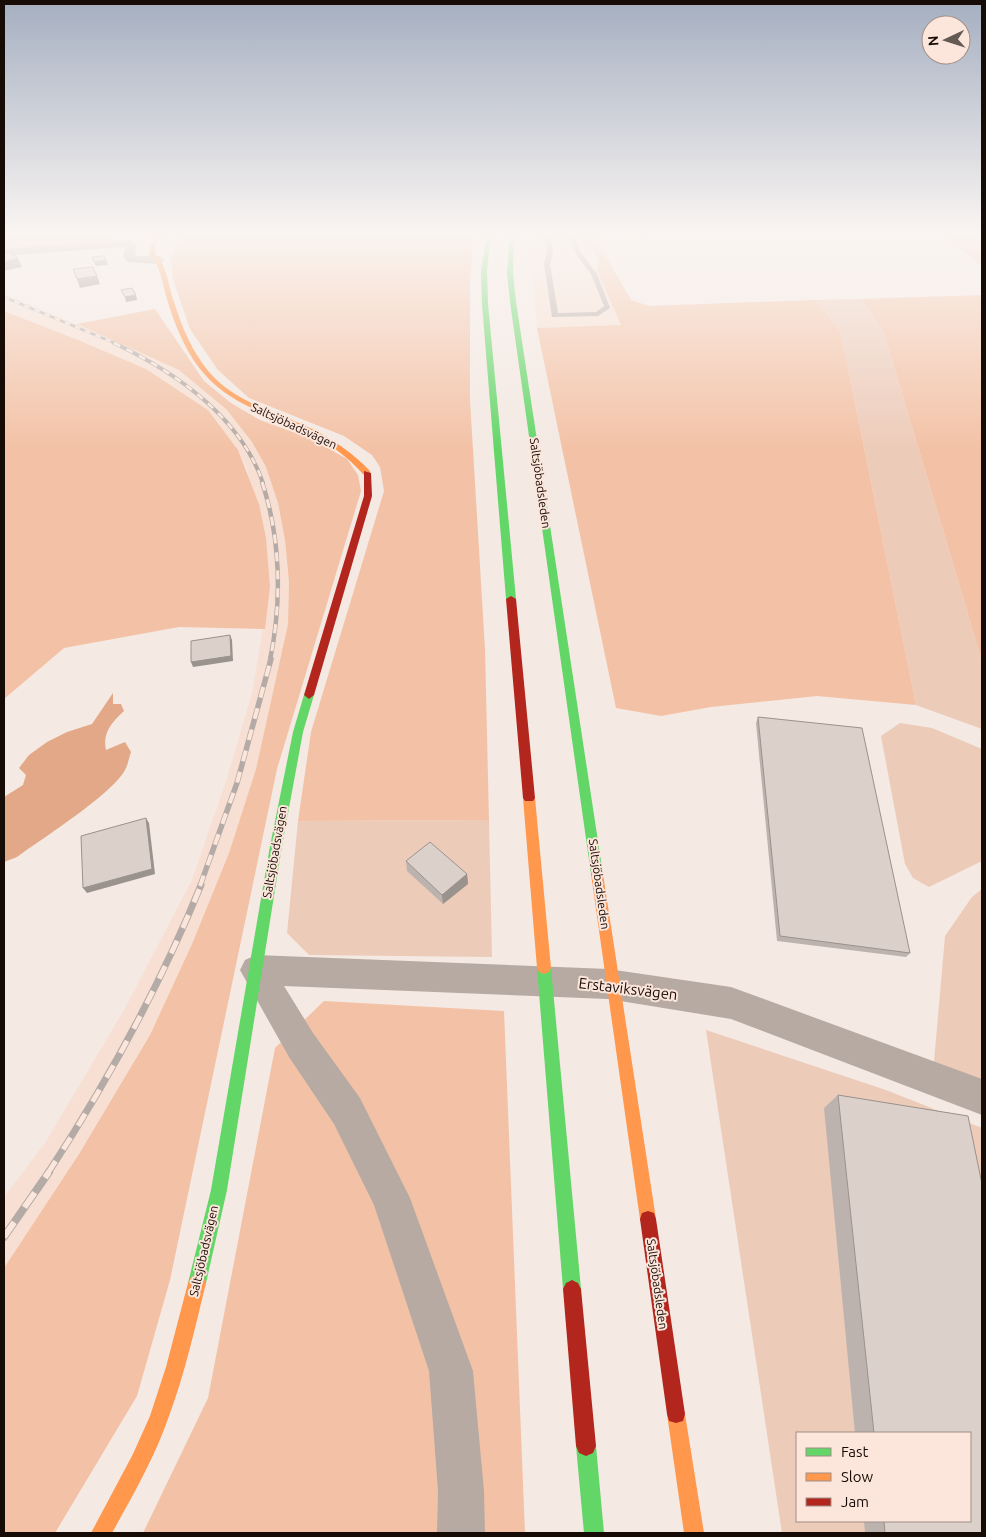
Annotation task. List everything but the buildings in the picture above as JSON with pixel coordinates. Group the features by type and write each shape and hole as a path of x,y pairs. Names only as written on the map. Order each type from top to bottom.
{"main road":[{"name":"Saltsjöbadsvägen","path":"101,1533 127,1488 159,1418 184,1336 219,1190 276,846 298,732 368,496 367,473 356,460 339,446 296,424 239,400 214,382 199,363 173,314 172,306"},
{"path":"485,306 594,1533"},
{"name":"Saltsjöbadsleden","path":"514,306 694,1533"}],"street":[{"name":"Erstaviksvägen","path":"256,970 608,984 731,1003 982,1097"},
{"path":"256,970 301,1045 347,1111 391,1198 451,1371 462,1491 461,1533"}],"lane":[{"path":"554,306 555,315 598,314 607,306"}],"shaded area":[{"path":"4,306 32,306 117,341 179,370 227,410 252,442 266,467 278,503 285,540 289,582 288,624 256,769 229,853 192,944 150,1035 79,1154 4,1268 4,1197 45,1143 125,1008 192,880 227,778 252,693 270,587 247,468 238,450 208,410 146,369 4,310"},
{"path":"182,306 470,306 470,400 485,649 489,820 298,821 311,732 384,491 380,467 372,455 344,436 249,398 218,370 190,329"},
{"path":"535,306 612,306 621,325 537,328"},
{"path":"612,306 820,306 841,333 916,705 817,696 711,707 661,716 616,708 537,328 621,325"},
{"path":"820,306 866,306 884,333 982,661 982,729 916,705 841,333"},
{"path":"866,306 982,306 982,661 884,333"},
{"path":"155,309 204,381 231,403 260,420 312,439 347,459 358,475 361,491 277,769 170,1280 137,1396 55,1533 4,1533 4,1268 79,1154 150,1035 192,944 229,853 256,769 288,624 289,582 285,540 278,503 266,467 252,442 227,410 179,370 77,324"},
{"path":"4,311 146,369 208,410 238,450 259,504 266,538 270,587 265,629 179,627 64,648 4,699"},
{"path":"113,693 113,704 121,704 124,711 109,728 105,744 106,750 125,742 131,752 125,770 92,804 17,857 4,862 4,797 23,785 26,775 19,768 29,755 47,742 67,732 92,724"},
{"path":"900,723 932,728 982,749 982,861 929,887 913,878 905,864 881,736"},
{"path":"489,820 492,957 309,955 287,933 298,821"},
{"path":"982,889 982,1080 934,1062 945,936 972,897"},
{"path":"324,1001 504,1011 525,1533 143,1533 208,1398 275,1048"},
{"path":"706,1030 886,1090 982,1128 982,1533 782,1533"}],"railway":[{"path":"25,306 117,344"},
{"path":"114,343 160,368 182,382 203,399 239,437 263,483"},
{"path":"262,482 273,526 278,571 276,616 270,660"},
{"path":"200,886 237,783 271,659"},
{"path":"48,1173 132,1032 168,960 201,885"},
{"path":"4,1237 49,1172"}],"traffic: fast":[{"path":"485,306 511,599"},
{"path":"514,306 597,874"},
{"path":"197,1283 219,1190 276,846 298,732 309,695"},
{"path":"544,968 572,1289"},
{"path":"586,1446 594,1533"}],"traffic: slow":[{"path":"172,306 185,339 195,358 222,389 240,400 324,438 354,459 367,473"},
{"path":"529,798 544,968"},
{"path":"597,874 648,1219"},
{"path":"101,1533 125,1491 160,1416 197,1283"},
{"path":"676,1414 694,1533"}],"traffic: jam":[{"path":"309,695 368,496 367,473"},
{"path":"511,599 529,798"},
{"path":"648,1219 676,1414"},
{"path":"572,1289 586,1446"}]}
